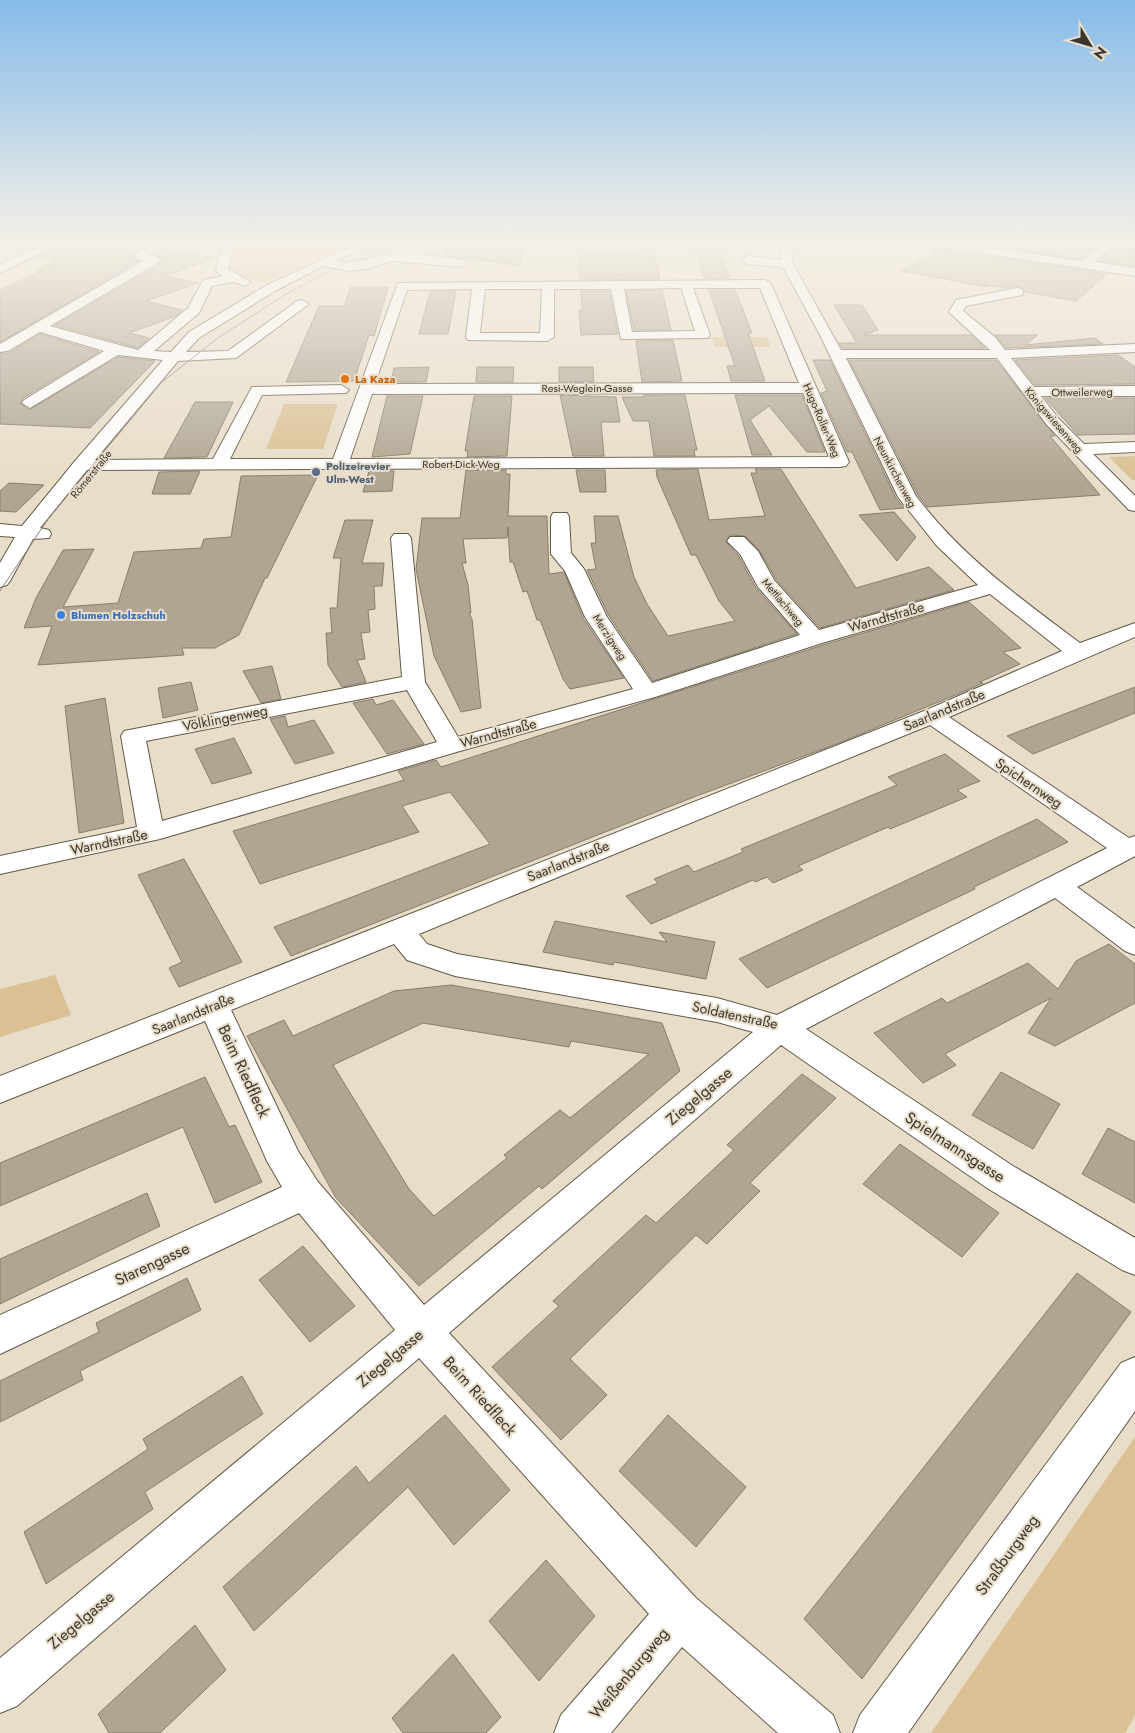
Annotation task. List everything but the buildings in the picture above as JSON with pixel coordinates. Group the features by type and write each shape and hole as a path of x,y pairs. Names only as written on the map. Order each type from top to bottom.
{"street":[{"path":"3,348 50,322"},
{"path":"141,354 182,322"},
{"name":"Römerstraße","path":"0,588 81,465 148,386 200,330 214,322"},
{"path":"40,328 116,350 141,354 193,357 231,355 277,322"},
{"name":"Hugo-Roller-Weg","path":"339,465 389,322"},
{"path":"475,322 473,337 547,337 547,322"},
{"path":"624,322 626,336 703,336 698,322"},
{"name":"Hugo-Roller-Weg","path":"781,322 840,462"},
{"name":"Neunkirchenweg","path":"820,322 907,497 918,513 970,567 1078,652"},
{"name":"Königswiesenweg","path":"968,322 1001,354 1078,449 1135,506"},
{"path":"835,354 1001,354 1135,348"},
{"path":"30,403 116,350"},
{"name":"Römerstraße","path":"0,581 35,534 99,465 160,389 175,357"},
{"name":"Resi-Weglein-Gasse","path":"366,388 808,388"},
{"path":"218,465 257,390 341,390"},
{"name":"Ottweilerweg","path":"1030,392 1135,391"},
{"path":"1078,449 1135,447"},
{"name":"Robert-Dick-Weg","path":"81,465 840,462"},
{"path":"1115,488 1135,486"},
{"name":"Merzigweg","path":"560,517 561,554 574,569 596,617 647,692"},
{"path":"0,530 35,534"},
{"path":"401,538 414,682 451,746"},
{"name":"Mettlachweg","path":"737,541 748,551 765,582 814,638"},
{"name":"Warndtstraße","path":"0,865 151,833 451,746 647,692 814,638 993,586"},
{"name":"Saarlandstraße","path":"0,1090 214,1006 399,929 932,716 1135,629"},
{"name":"Völklingenweg","path":"151,833 133,736 414,682"},
{"name":"Spichernweg","path":"932,716 1131,847"},
{"name":"Soldatenstraße","path":"399,929 417,952 454,965 717,1010 780,1028 1131,847"},
{"path":"1056,885 1135,944"},
{"name":"Beim Riedfleck","path":"214,1006 285,1161 305,1193 421,1331 680,1614 815,1733"},
{"name":"Spielmannsgasse","path":"780,1028 1000,1177 1135,1258"},
{"name":"Ziegelgasse","path":"0,1689 780,1028"},
{"name":"Starengasse","path":"0,1335 305,1193"},
{"name":"Straßburgweg","path":"878,1733 1135,1377"},
{"name":"Weißenburgweg","path":"579,1733 680,1614"}],"shaded area":[{"path":"712,337 767,337 771,347 715,347"},
{"path":"284,404 338,404 323,449 266,449"},
{"path":"1135,456 1135,480 1132,480 1109,457"},
{"path":"55,975 71,1015 0,1037 0,989"},
{"path":"1135,1437 1135,1715 1125,1733 931,1733"}],"tram line":[{"path":"0,591 48,519 161,383 219,337 243,322"}],"place":[{"name":"La Kaza","path":"345,379"},
{"name":"Polizeirevier Ulm-West","path":"316,472"},
{"name":"Blumen Holzschuh","path":"61,615"}]}
